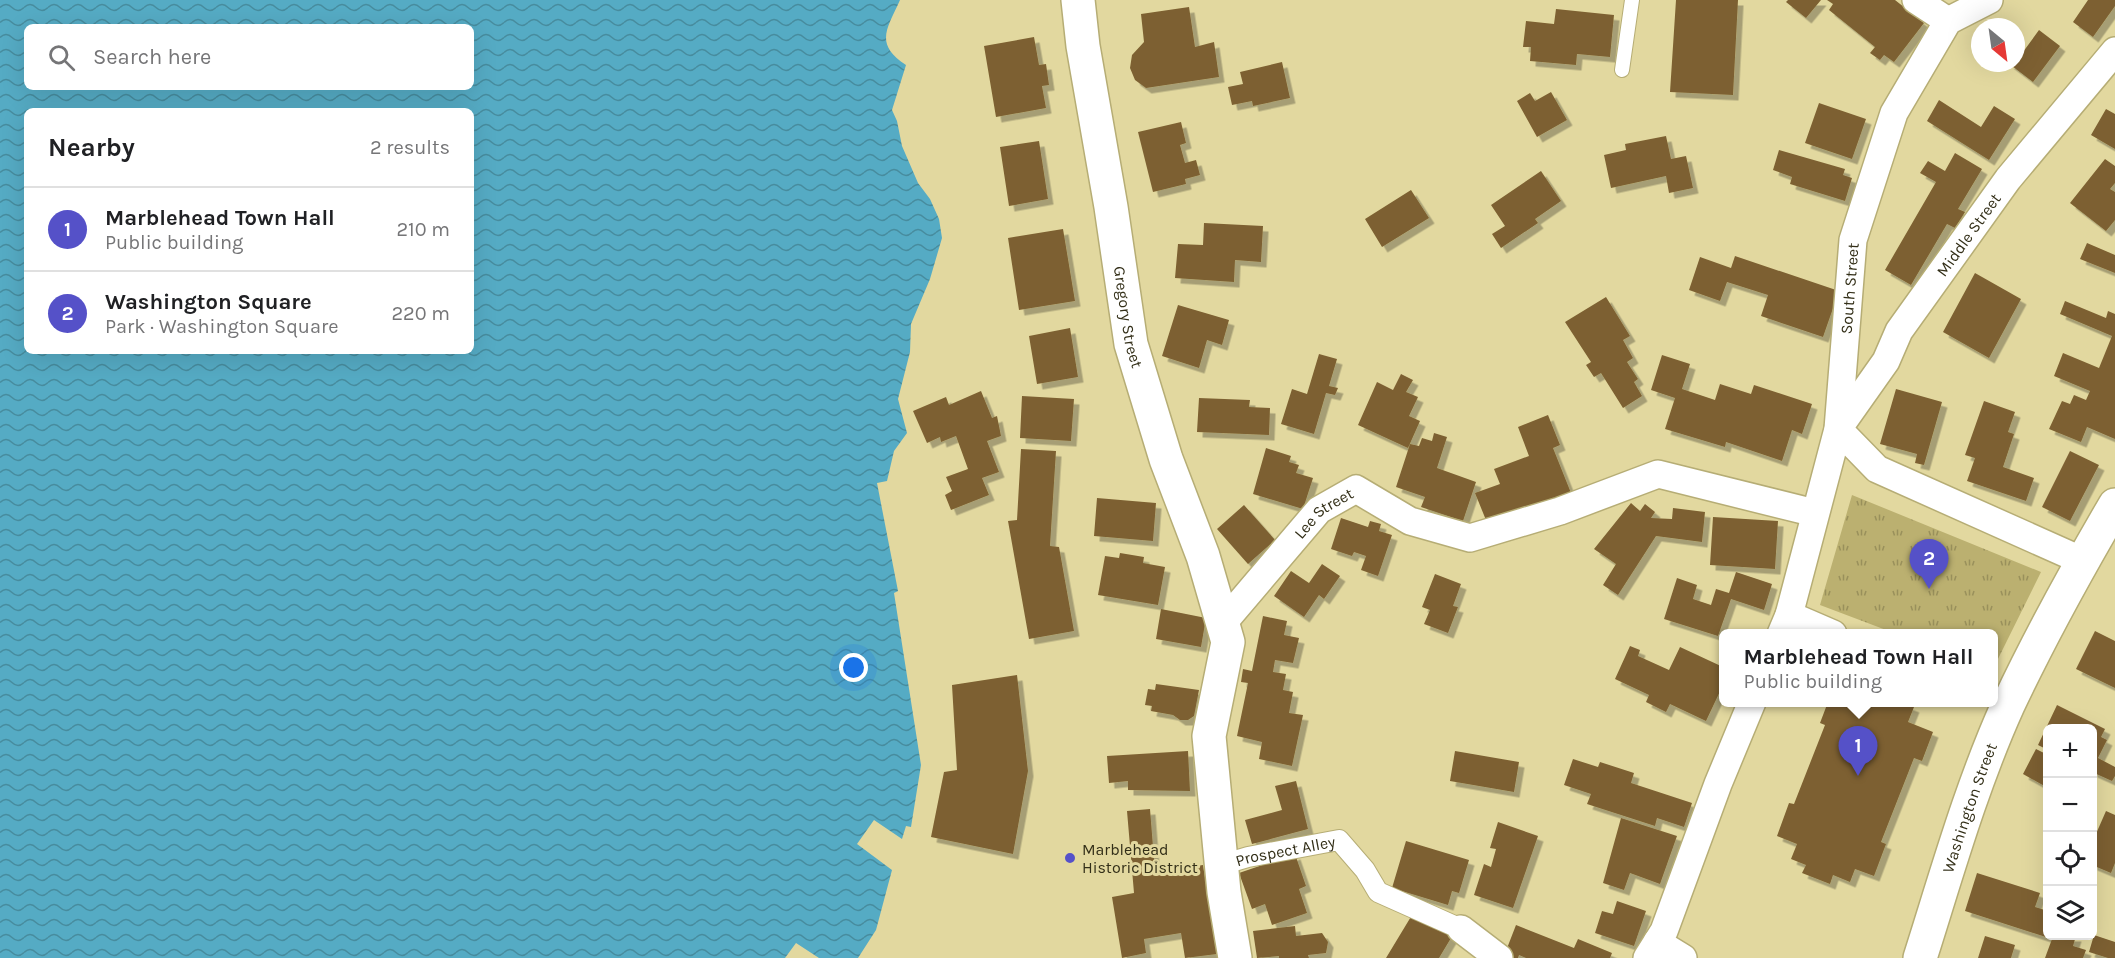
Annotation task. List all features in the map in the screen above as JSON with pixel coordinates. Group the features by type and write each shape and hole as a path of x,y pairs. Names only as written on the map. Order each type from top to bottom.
{"street":[{"name":"Gregory Street","path":"1078,0 1083,46 1111,207 1131,344 1166,459 1203,556 1223,623"},
{"path":"1916,0 1948,21 1989,0"},
{"name":"South Street","path":"1785,624 1838,429 1853,240 1894,113 1948,21"},
{"name":"Middle Street","path":"1838,429 1886,361 1899,331 2008,179 2115,51"},
{"path":"1838,429 1877,469 2083,561"},
{"name":"Lee Street","path":"1223,623 1318,510 1356,489 1410,521 1470,538 1560,511 1658,474 1815,513"},
{"name":"Washington Street","path":"1920,958 1960,825 2001,702 2115,505"},
{"path":"1223,623 1228,642 1209,736 1221,865 1235,958"},
{"path":"1785,624 1812,629"},
{"path":"1683,958 1652,950 1664,932 1718,784 1750,707"},
{"name":"Prospect Alley","path":"1221,865 1248,857 1339,840 1365,870 1378,892 1461,929"},
{"path":"1461,929 1499,958"}],"lane":[{"path":"1622,70 1632,0"}],"green space":[{"path":"1852,495 2041,572 1998,659 1998,629 1883,629 1820,605"}],"water":[{"path":"0,0 900,0 886,36 890,50 906,65 892,110 897,121 902,146 918,183 930,199 939,219 942,238 930,279 911,324 910,352 898,399 907,433 894,451 887,481 877,483 898,591 894,593 921,765 911,827 906,826 902,839 874,820 857,844 892,870 876,930 858,958 819,958 796,943 785,958 0,958"}],"building":[{"path":"1676,0 1738,0 1733,95 1670,92"},
{"path":"1788,0 1821,0 1806,18 1786,2"},
{"path":"1827,0 1895,0 1924,23 1894,62 1884,55 1880,60 1870,53 1875,47 1829,10 1833,4"},
{"path":"2088,0 2115,0 2115,6 2093,37 2073,22"},
{"path":"1189,7 1195,47 1214,42 1219,77 1146,88 1135,80 1130,68 1132,55 1144,42 1141,14"},
{"path":"1556,9 1614,15 1610,57 1577,54 1576,65 1530,61 1531,47 1523,47 1526,21 1554,24"},
{"path":"2039,30 2060,46 2033,82 2020,72 2025,72 2025,49"},
{"path":"1034,37 1039,65 1046,64 1049,85 1042,86 1046,108 996,117 984,46"},
{"path":"1282,62 1290,98 1253,106 1252,101 1232,105 1228,87 1243,84 1240,72"},
{"path":"1551,92 1567,120 1537,137 1517,101 1530,93 1535,101"},
{"path":"1939,100 1981,127 1994,106 2015,119 1989,160 1927,121"},
{"path":"1819,103 1866,119 1852,159 1805,143"},
{"path":"2106,109 2115,114 2115,149 2091,135"},
{"path":"1181,122 1186,143 1180,145 1185,163 1196,160 1200,175 1185,179 1186,184 1153,192 1138,132"},
{"path":"1666,136 1671,159 1686,156 1693,188 1669,193 1666,176 1611,188 1604,155 1626,150 1625,144"},
{"path":"1039,141 1048,199 1009,206 1000,147"},
{"path":"1779,150 1845,169 1843,175 1852,178 1845,201 1790,184 1792,177 1773,170"},
{"path":"1955,153 1982,169 1958,209 1965,212 1955,228 1947,224 1911,285 1885,270 1936,182 1920,173 1928,161 1945,171"},
{"path":"2105,159 2115,166 2115,183 2110,189 2115,192 2115,220 2106,231 2070,203"},
{"path":"1541,171 1561,201 1535,219 1538,223 1501,248 1492,234 1505,226 1491,205"},
{"path":"1411,190 1429,218 1382,247 1365,219"},
{"path":"1204,223 1263,226 1261,262 1235,260 1234,282 1175,278 1178,244 1203,245"},
{"path":"1063,229 1075,301 1019,310 1008,238"},
{"path":"2087,243 2115,255 2115,273 2080,259"},
{"path":"1735,256 1839,291 1823,337 1761,316 1768,295 1727,282 1720,301 1689,290 1700,257 1731,268"},
{"path":"1975,273 2021,299 1989,358 1943,332"},
{"path":"1606,297 1630,336 1623,340 1633,358 1627,362 1638,379 1634,382 1642,396 1623,408 1601,373 1594,377 1586,365 1591,362 1565,322"},
{"path":"2065,301 2106,318 2108,311 2115,314 2115,439 2087,427 2081,442 2049,429 2062,401 2070,404 2074,395 2086,400 2090,391 2054,376 2063,353 2099,368 2112,336 2060,314"},
{"path":"1178,305 1229,320 1222,345 1207,340 1199,368 1162,356"},
{"path":"1070,328 1078,377 1037,384 1029,336"},
{"path":"1319,354 1337,359 1329,386 1338,388 1335,395 1326,393 1314,434 1281,424 1292,389 1307,394"},
{"path":"1662,355 1690,364 1682,389 1715,400 1720,384 1751,394 1754,385 1812,404 1802,434 1792,430 1782,461 1726,442 1725,447 1665,429 1675,398 1651,390"},
{"path":"1401,374 1413,380 1406,392 1418,397 1409,416 1420,421 1408,448 1358,425 1377,382 1393,390"},
{"path":"1896,389 1942,402 1924,465 1915,463 1917,454 1880,444"},
{"path":"981,391 992,418 997,416 1001,436 987,441 999,472 982,478 989,495 951,510 945,495 952,491 946,477 968,469 956,436 941,442 940,437 927,443 913,411 946,397 949,405"},
{"path":"1022,396 1074,399 1071,441 1020,438"},
{"path":"1199,398 1250,400 1249,407 1270,408 1269,435 1197,432"},
{"path":"1984,401 2015,412 2008,432 2014,434 2003,467 2034,478 2026,501 1967,481 1975,458 1965,455"},
{"path":"1548,415 1560,445 1553,448 1573,498 1490,530 1475,493 1500,484 1494,469 1529,456 1518,427"},
{"path":"1434,433 1447,437 1437,468 1476,482 1463,521 1421,507 1425,497 1396,487 1410,444 1419,446 1422,438 1432,441"},
{"path":"1266,448 1291,456 1289,462 1299,465 1296,473 1313,478 1303,509 1253,494"},
{"path":"1021,449 1056,451 1050,546 1059,547 1074,631 1029,639 1008,521 1017,520"},
{"path":"2070,451 2099,465 2070,521 2042,507"},
{"path":"1097,498 1156,503 1153,541 1094,536"},
{"path":"1631,503 1640,511 1645,504 1655,512 1651,518 1672,519 1673,508 1705,512 1702,542 1656,536 1618,595 1603,585 1616,564 1594,549"},
{"path":"1244,505 1275,540 1248,564 1217,529"},
{"path":"1713,517 1778,521 1775,569 1710,565"},
{"path":"1341,518 1368,527 1370,521 1381,524 1379,531 1392,535 1378,576 1361,570 1366,556 1354,552 1352,556 1331,549"},
{"path":"1120,553 1144,557 1143,563 1165,567 1158,605 1098,595 1105,556 1119,558"},
{"path":"1322,564 1340,576 1324,599 1319,595 1304,617 1274,596 1291,571 1309,583"},
{"path":"1736,572 1772,584 1764,610 1731,599 1718,636 1664,619 1677,578 1697,585 1693,599 1711,605 1716,589 1729,593"},
{"path":"1435,574 1461,584 1453,606 1458,607 1448,633 1424,624 1430,610 1422,607"},
{"path":"1161,609 1206,618 1201,647 1156,639"},
{"path":"1263,616 1287,621 1284,635 1299,638 1293,663 1275,660 1273,672 1286,674 1283,690 1293,692 1289,713 1303,715 1292,766 1259,759 1262,742 1237,736 1248,683 1241,682 1243,669 1252,671"},
{"path":"2095,631 2115,641 2115,688 2076,669"},
{"path":"1630,646 1640,650 1638,656 1669,670 1680,647 1719,665 1719,693 1706,721 1670,704 1666,712 1646,702 1649,695 1615,679"},
{"path":"1017,675 1028,771 1013,854 931,837 944,772 957,770 952,685"},
{"path":"1156,684 1199,690 1194,716 1188,720 1180,720 1173,715 1151,711 1152,706 1145,705 1148,689 1155,690"},
{"path":"2057,705 2095,724 2048,724"},
{"path":"1826,707 1914,707 1908,722 1933,732 1922,761 1914,758 1881,842 1886,844 1874,876 1855,869 1850,882 1833,875 1830,884 1802,873 1806,865 1791,859 1797,844 1777,836 1789,803 1794,804 1825,725 1820,723"},
{"path":"2097,725 2105,729 2101,737 2107,740 2098,758 2115,767 2115,776 2112,781 2097,774"},
{"path":"2043,734 2043,748 2038,745"},
{"path":"2036,749 2043,752 2043,785 2023,774"},
{"path":"1188,751 1190,791 1128,790 1128,781 1109,783 1107,756"},
{"path":"1455,751 1519,762 1514,792 1450,781"},
{"path":"1573,759 1598,767 1600,762 1634,773 1631,783 1692,803 1684,827 1657,818 1655,826 1587,804 1591,794 1564,785"},
{"path":"1296,781 1308,829 1252,844 1245,820 1282,810 1275,786"},
{"path":"1150,809 1155,872 1203,865 1217,954 1185,958 1181,933 1144,939 1146,953 1122,958 1112,897 1134,893 1127,811"},
{"path":"2106,811 2115,815 2115,863 2111,873 2097,867 2097,832"},
{"path":"1621,818 1677,836 1660,884 1630,873 1624,890 1603,883"},
{"path":"1498,822 1538,836 1513,908 1474,895 1484,864 1491,867 1496,849 1490,848"},
{"path":"1406,841 1469,860 1459,893 1452,891 1448,905 1392,888"},
{"path":"1295,854 1306,886 1299,889 1307,913 1272,925 1265,904 1252,909 1239,873"},
{"path":"1977,873 2040,893 2035,907 2043,909 2043,936 1965,911"},
{"path":"1617,901 1646,911 1634,946 1595,933 1602,911 1613,914"},
{"path":"1412,915 1454,933 1439,958 1386,958"},
{"path":"1516,925 1574,948 1578,939 1612,953 1610,958 1526,958 1519,955 1518,958 1509,958 1504,956"},
{"path":"1295,926 1296,936 1322,933 1328,942 1326,953 1308,955 1309,958 1279,958 1279,956 1257,958 1253,931"},
{"path":"1985,936 2015,945 2011,958 1978,958"},
{"path":"2097,936 2115,942 2115,958 2089,952 2093,940 2097,940"},
{"path":"2052,940 2075,940 2073,946 2086,950 2083,958 2045,958"}],"place":[{"name":"Washington Square","path":"1929,589"},
{"name":"Marblehead Town Hall","path":"1858,776"},
{"name":"Marblehead Historic District","path":"1070,858"}]}
